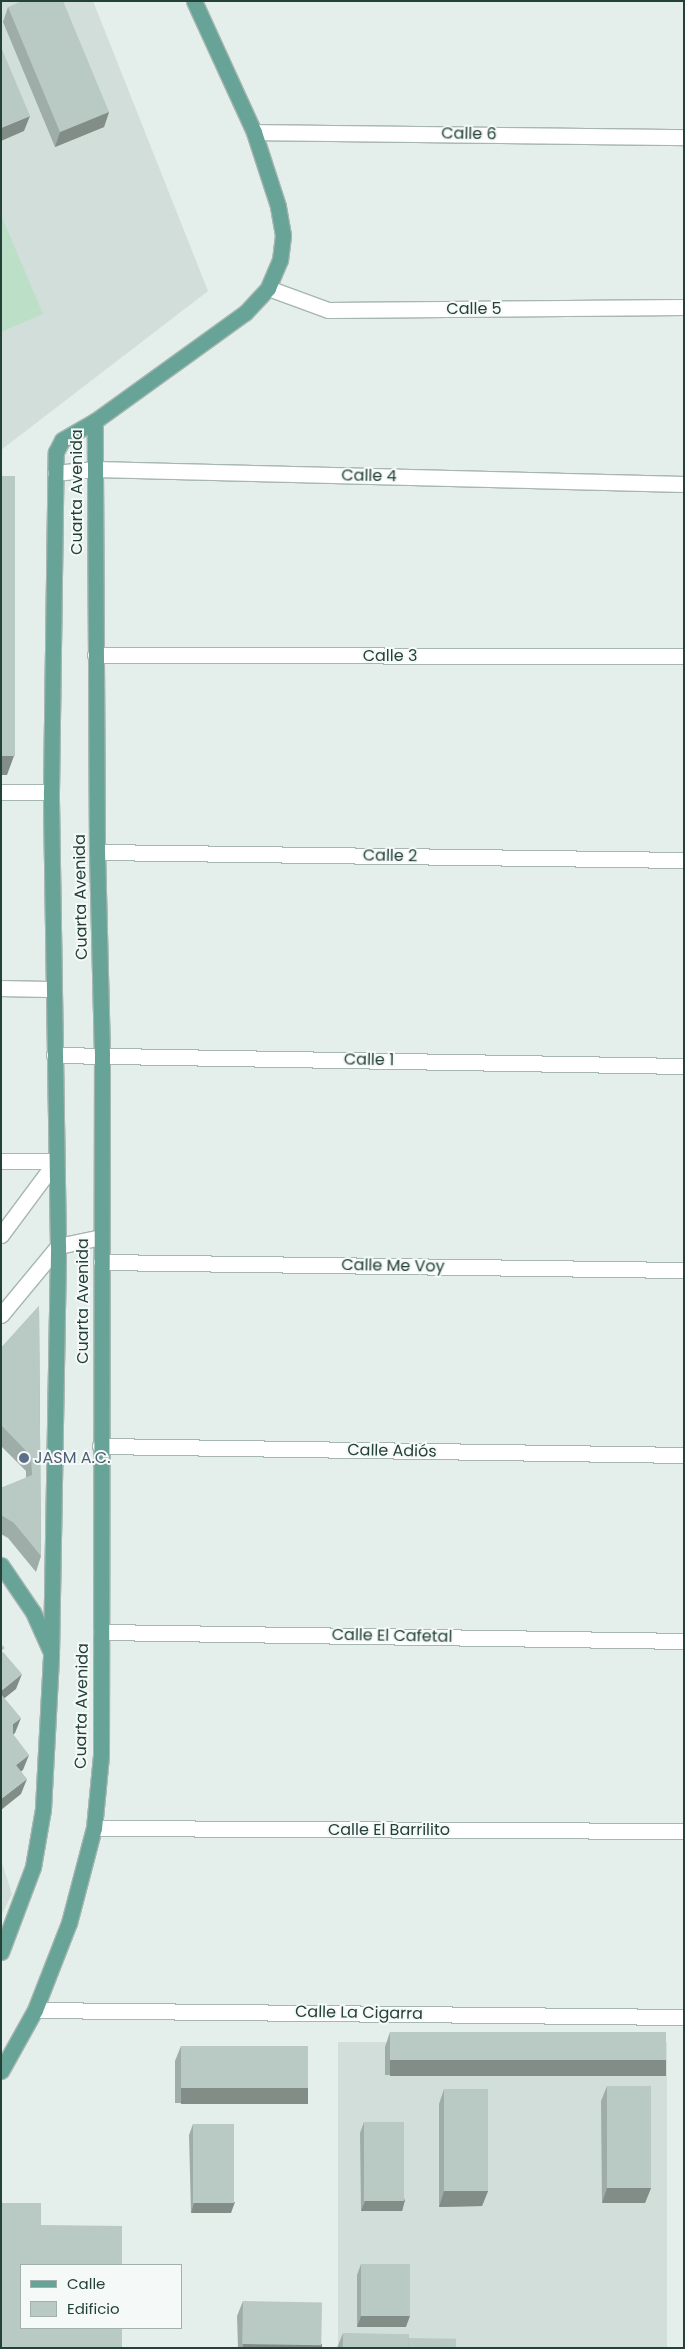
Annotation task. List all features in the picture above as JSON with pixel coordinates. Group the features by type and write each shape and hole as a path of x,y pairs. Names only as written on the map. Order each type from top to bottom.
{"main road":[{"path":"95,421 245,313 268,288 280,260 283,236 278,206 254,132 194,1"},
{"name":"Cuarta Avenida","path":"1,1952 33,1867 43,1809 51,1654 58,1246 51,792 56,452 62,440 95,421 97,852 102,1055 101,1755 94,1828 69,1923 35,2010 1,2071"},
{"path":"1,1565 33,1612 51,1654"}],"street":[{"name":"Calle 6","path":"254,132 684,137"},
{"name":"Calle 5","path":"268,288 328,310 684,308"},
{"name":"Calle 4","path":"55,473 95,469 684,484"},
{"name":"Calle 3","path":"96,655 684,656"},
{"path":"1,792 51,792"},
{"name":"Calle 2","path":"97,852 684,860"},
{"path":"1,988 54,989"},
{"name":"Calle 1","path":"54,1055 684,1066"},
{"path":"1,1161 56,1161"},
{"path":"1,1235 56,1161"},
{"path":"1,1315 58,1246 101,1237"},
{"name":"Calle Me Voy","path":"101,1262 684,1270"},
{"name":"Calle Adiós","path":"100,1446 684,1455"},
{"name":"Calle El Cafetal","path":"101,1632 684,1640"},
{"name":"Calle El Barrilito","path":"94,1828 684,1831"},
{"name":"Calle La Cigarra","path":"35,2010 684,2017"}],"shaded area":[{"path":"1,1 93,1 208,291 1,450"},
{"path":"1,1860 12,1894 1,1916"},
{"path":"338,2042 667,2042 667,2348 338,2348"}],"green space":[{"path":"1,215 43,314 1,332"}],"building":[{"path":"22,1 63,1 109,112 60,132 8,7"},
{"path":"1,47 30,116 1,128"},
{"path":"1,476 15,476 15,756 1,756"},
{"name":"JASM A.C.","path":"39,1306 41,1556 14,1523 1,1515 1,1488 32,1475 31,1456 1,1425 1,1348"},
{"path":"3,1652 22,1674 1,1691 1,1653"},
{"path":"1,1694 21,1718 13,1724 13,1734 29,1755 16,1765 27,1779 1,1799"},
{"path":"390,2032 666,2032 666,2060 390,2060"},
{"path":"181,2046 308,2046 308,2088 181,2088"},
{"path":"607,2086 651,2086 651,2188 607,2188"},
{"path":"444,2089 488,2089 488,2191 444,2191"},
{"path":"364,2122 404,2122 404,2201 364,2201"},
{"path":"193,2124 234,2124 234,2203 193,2203"},
{"path":"1,2203 41,2203 41,2225 122,2226 122,2264 20,2264 20,2329 122,2329 122,2348 1,2348"},
{"path":"361,2264 410,2264 410,2316 361,2316"},
{"path":"243,2301 322,2302 321,2345 242,2344"},
{"path":"343,2333 409,2334 409,2348 343,2348"},
{"path":"409,2338 456,2339 456,2348 409,2348"}],"place":[{"name":"JASM A.C.","path":"24,1458"}]}
